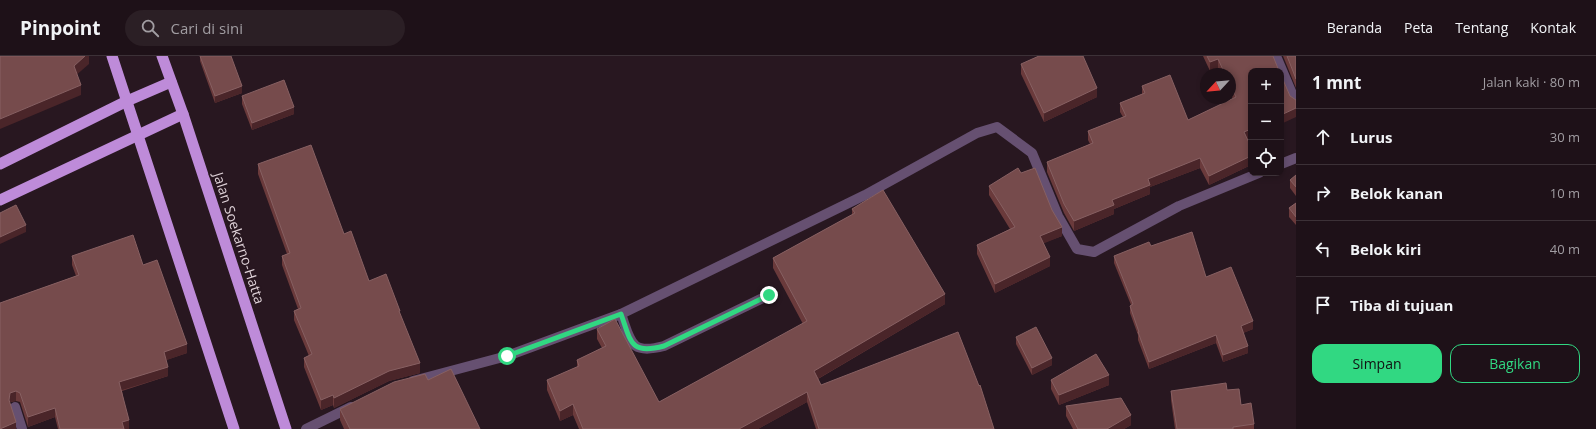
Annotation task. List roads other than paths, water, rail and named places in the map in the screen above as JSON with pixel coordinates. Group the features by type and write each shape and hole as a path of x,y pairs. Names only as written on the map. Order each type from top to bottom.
{"highway":[{"path":"112,56 234,429"},
{"name":"Jalan Soekarno-Hatta","path":"162,56 183,114 286,429"},
{"path":"0,164 127,101 171,82"},
{"path":"0,200 183,114"}],"street":[{"path":"1276,56 1296,103"},
{"path":"400,385 507,356 621,314 865,195 977,133 997,127 1032,153 1058,216 1077,250 1094,252 1179,206 1252,176"},
{"path":"1284,163 1296,158"},
{"path":"621,314 629,337 635,345 642,349 652,349 664,346 769,295"},
{"path":"306,429 363,401"},
{"path":"15,407 22,429"}]}
